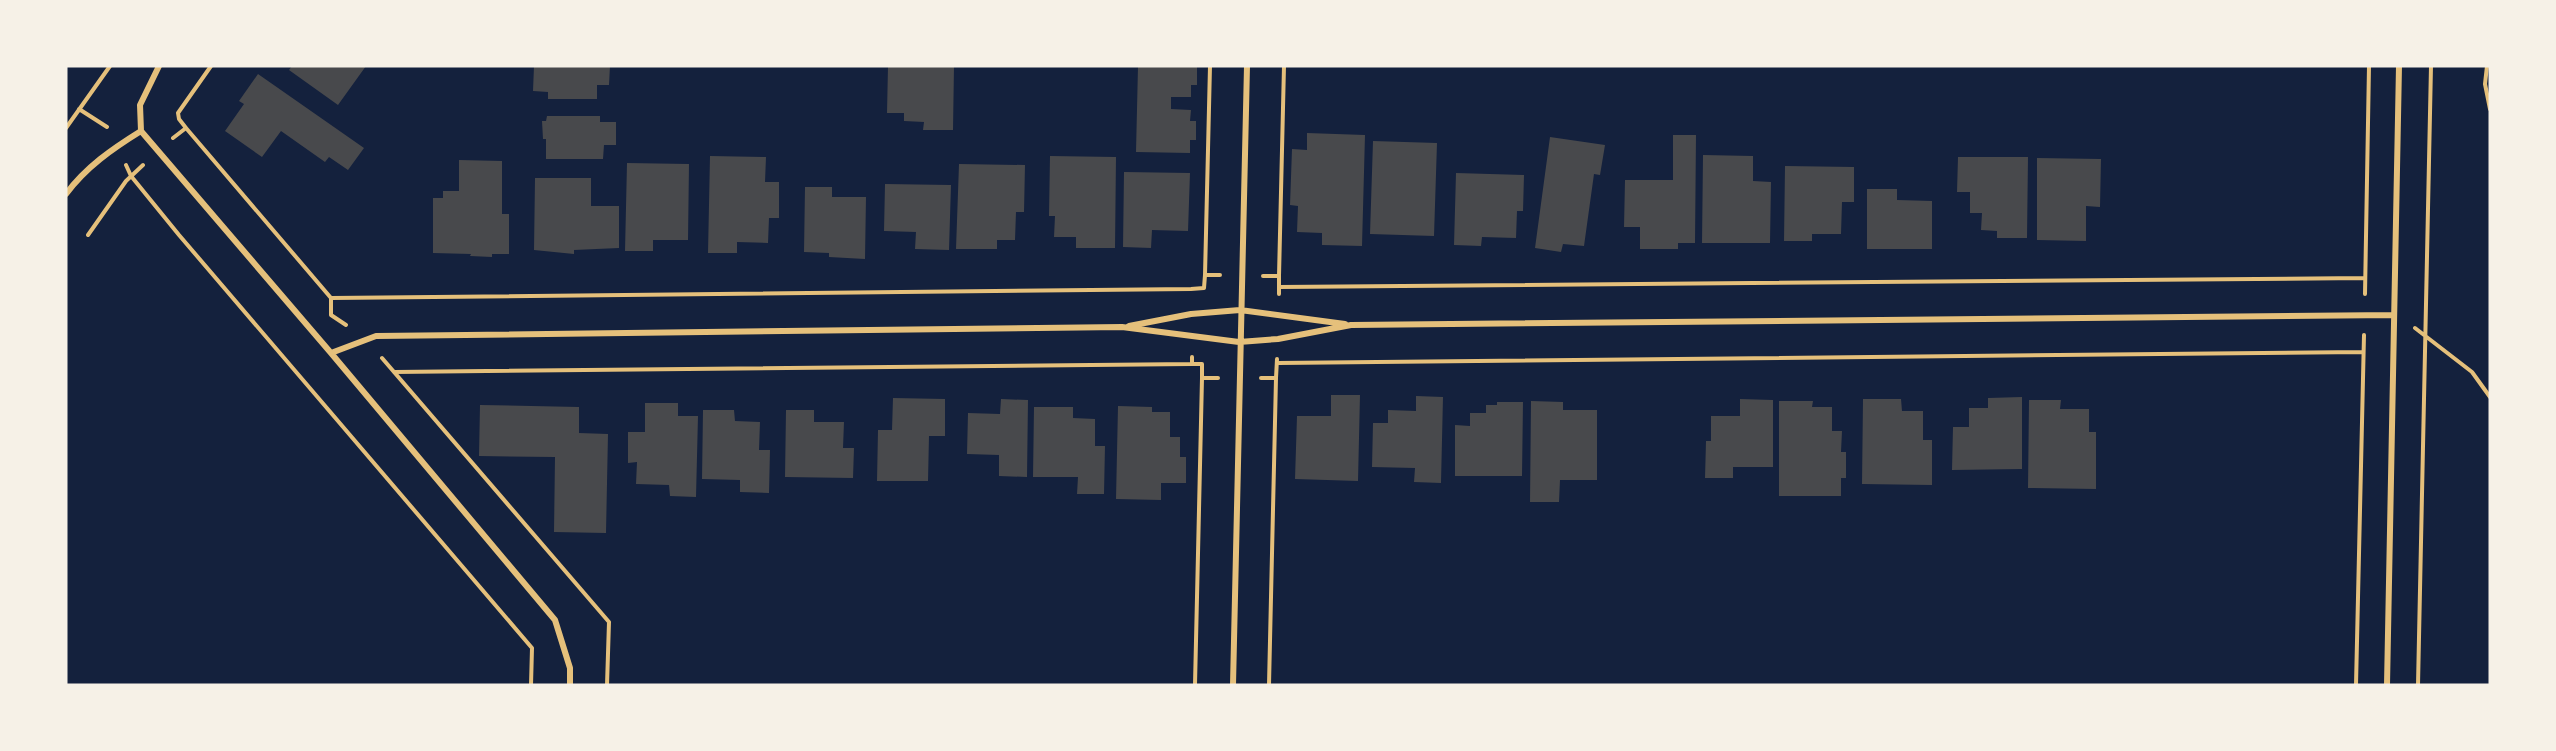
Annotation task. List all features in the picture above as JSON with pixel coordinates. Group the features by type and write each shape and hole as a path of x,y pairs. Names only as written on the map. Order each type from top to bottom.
{"street":[{"path":"159,66 140,105 141,131 331,352 555,620 570,668 570,685"},
{"path":"1233,685 1246,66"},
{"path":"2387,685 2399,66"},
{"path":"66,194 76,180 105,154 141,131"},
{"path":"1122,327 1191,314 1240,310 1351,326"},
{"path":"331,352 376,336 1122,327 1239,342 1278,339 1351,326 2394,315"}],"path":[{"path":"66,128 110,66"},
{"path":"1205,275 1210,66"},
{"path":"1280,276 1284,66"},
{"path":"2356,685 2369,66"},
{"path":"2418,685 2431,66"},
{"path":"2487,66 2485,84 2490,109"},
{"path":"79,109 106,126 131,176 179,236 532,648 531,685"},
{"path":"186,128 331,298 331,315 366,339 609,622 607,685"},
{"path":"1279,287 2365,278"},
{"path":"331,298 1191,289"},
{"path":"2394,315 2424,334 2472,372 2490,396"},
{"path":"1277,363 2363,352"},
{"path":"394,372 1192,364"},
{"path":"1195,685 1202,378"},
{"path":"1269,685 1276,378"}],"building":[{"path":"292,66 366,66 338,105 289,70"},
{"path":"534,66 610,66 609,85 597,85 597,99 548,99 548,92 533,91"},
{"path":"888,66 954,66 953,130 923,130 924,122 904,121 904,113 887,113"},
{"path":"1138,66 1197,66 1197,85 1191,85 1191,97 1171,97 1171,109 1191,110 1190,121 1196,121 1196,140 1190,140 1190,153 1136,152"},
{"path":"258,74 364,148 348,170 329,157 325,162 281,131 262,157 225,131 244,104 239,101"},
{"path":"547,116 600,116 600,122 616,122 616,145 604,145 603,159 546,159 546,139 543,139 542,121 546,121"},
{"path":"1307,133 1365,135 1362,246 1322,245 1322,233 1297,232 1298,206 1290,205 1292,149 1307,150"},
{"path":"1673,135 1696,135 1695,243 1678,243 1678,249 1640,249 1640,227 1624,227 1625,180 1673,180"},
{"path":"1550,137 1605,145 1600,175 1594,174 1584,246 1563,244 1561,252 1535,248"},
{"path":"1373,141 1437,143 1434,236 1370,234"},
{"path":"1703,155 1753,156 1753,181 1771,182 1770,243 1702,243"},
{"path":"710,156 766,157 765,182 779,182 779,218 769,218 768,243 737,242 737,253 708,253"},
{"path":"1050,156 1116,157 1115,248 1076,248 1076,237 1054,237 1055,216 1049,216"},
{"path":"1958,157 2028,157 2027,238 1997,238 1997,231 1981,230 1982,213 1970,213 1970,192 1957,192"},
{"path":"2037,158 2101,159 2100,207 2086,206 2086,241 2037,240"},
{"path":"459,160 502,161 502,214 509,214 509,254 492,254 492,257 433,253 433,198 443,198 443,191 459,191"},
{"path":"627,163 689,164 688,240 653,240 653,251 625,251"},
{"path":"959,164 1025,165 1024,212 1016,212 1015,240 997,240 997,249 956,249"},
{"path":"1785,166 1854,167 1854,202 1842,202 1841,234 1812,234 1812,241 1784,241"},
{"path":"1124,172 1190,173 1188,231 1152,230 1151,248 1123,247"},
{"path":"1456,173 1524,175 1523,211 1517,211 1516,238 1482,237 1481,246 1454,245"},
{"path":"535,178 591,178 591,206 619,206 619,248 574,250 574,254 534,250"},
{"path":"885,184 951,185 949,250 915,249 916,232 884,231"},
{"path":"805,187 832,187 832,197 866,197 865,259 829,257 829,253 804,252"},
{"path":"1867,189 1897,189 1897,200 1932,201 1932,249 1867,249"},
{"path":"1331,395 1360,395 1358,481 1295,479 1297,416 1331,416"},
{"path":"1416,396 1443,397 1441,483 1414,482 1415,468 1372,467 1373,423 1388,423 1388,410 1416,411"},
{"path":"2022,397 2022,469 1952,470 1953,427 1969,427 1969,408 1988,408 1988,398"},
{"path":"893,398 945,399 945,436 929,436 928,481 877,481 878,430 892,430"},
{"path":"1001,399 1028,400 1027,477 999,476 999,455 967,454 968,413 1000,414"},
{"path":"1740,399 1773,400 1773,467 1733,467 1733,478 1705,478 1706,441 1711,441 1711,416 1740,416"},
{"path":"1863,399 1901,399 1902,411 1923,411 1923,440 1932,440 1932,485 1862,484"},
{"path":"2029,400 2061,400 2060,409 2089,409 2089,432 2096,432 2096,489 2028,488"},
{"path":"1531,401 1563,402 1563,410 1597,410 1597,480 1560,480 1559,502 1530,502"},
{"path":"1779,401 1813,401 1812,407 1832,407 1832,431 1842,431 1841,452 1846,452 1846,478 1841,478 1841,496 1779,496"},
{"path":"1497,402 1523,402 1522,476 1455,476 1455,425 1470,426 1470,413 1486,413 1486,405 1497,405"},
{"path":"645,403 678,403 678,416 698,416 696,497 670,496 669,485 636,484 637,462 628,463 628,432 645,432"},
{"path":"480,405 579,407 579,433 608,434 606,533 554,532 555,457 479,456"},
{"path":"1118,406 1152,407 1152,412 1170,412 1170,437 1180,437 1180,457 1186,457 1186,483 1161,483 1161,500 1116,499"},
{"path":"1034,407 1073,407 1073,418 1095,419 1095,446 1105,446 1104,494 1077,494 1078,477 1033,477"},
{"path":"703,410 734,410 735,421 760,422 759,450 770,450 769,493 740,492 740,480 702,479"},
{"path":"786,410 814,410 814,422 844,422 843,448 854,448 853,478 785,477"}]}
